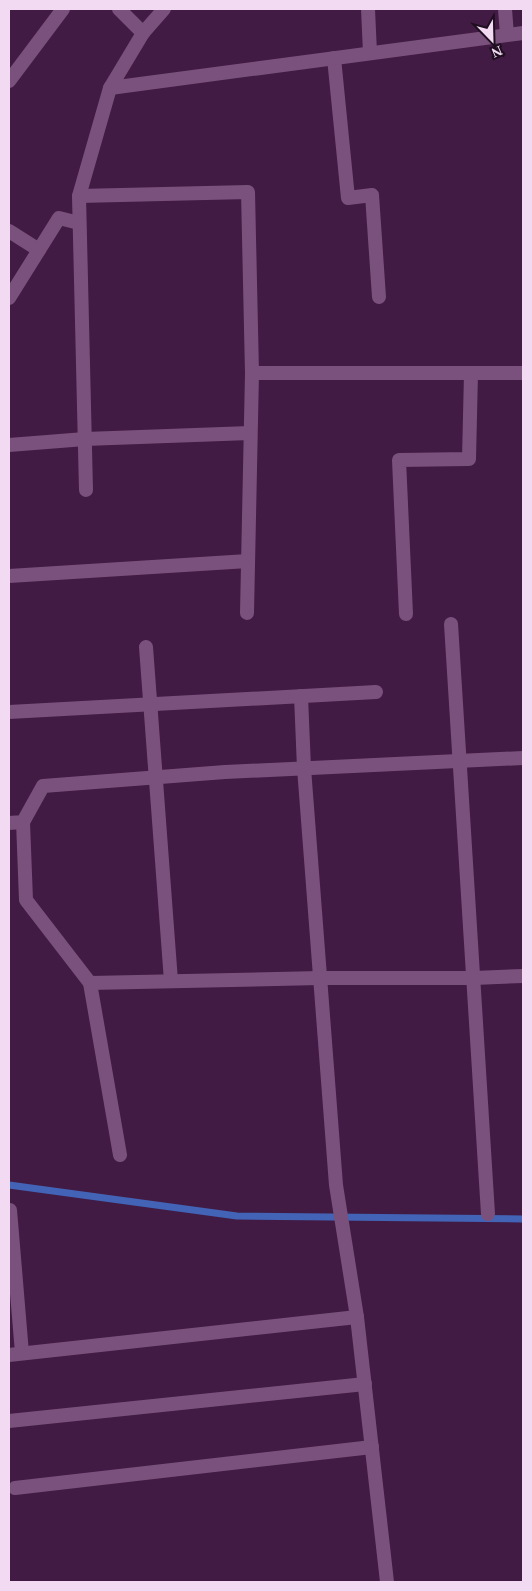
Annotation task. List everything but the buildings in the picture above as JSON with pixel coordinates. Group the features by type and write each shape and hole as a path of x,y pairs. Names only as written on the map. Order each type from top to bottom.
{"street":[{"path":"10,76 63,9"},
{"path":"119,9 143,33"},
{"path":"86,490 78,196 110,88 143,33 164,9"},
{"path":"368,9 370,53"},
{"path":"505,9 508,35"},
{"path":"110,88 523,33"},
{"path":"334,58 348,198 372,195 379,297"},
{"path":"78,196 248,192 252,373 248,613"},
{"path":"9,298 59,218 79,223"},
{"path":"9,231 39,250"},
{"path":"252,373 523,373"},
{"path":"406,614 399,460 469,459 471,373"},
{"path":"9,445 85,439 250,432"},
{"path":"9,576 248,562"},
{"path":"451,624 488,1214"},
{"path":"146,647 171,981"},
{"path":"9,712 376,692"},
{"path":"301,696 304,768 336,1185 357,1317 386,1582"},
{"path":"120,1155 90,983 26,900 16,823 43,786 304,768 523,758"},
{"path":"90,983 523,976"},
{"path":"10,1210 15,1354 357,1317"},
{"path":"9,1421 365,1384"},
{"path":"14,1488 372,1447"}],"waterway":[{"path":"9,1185 237,1216 523,1219"}]}
